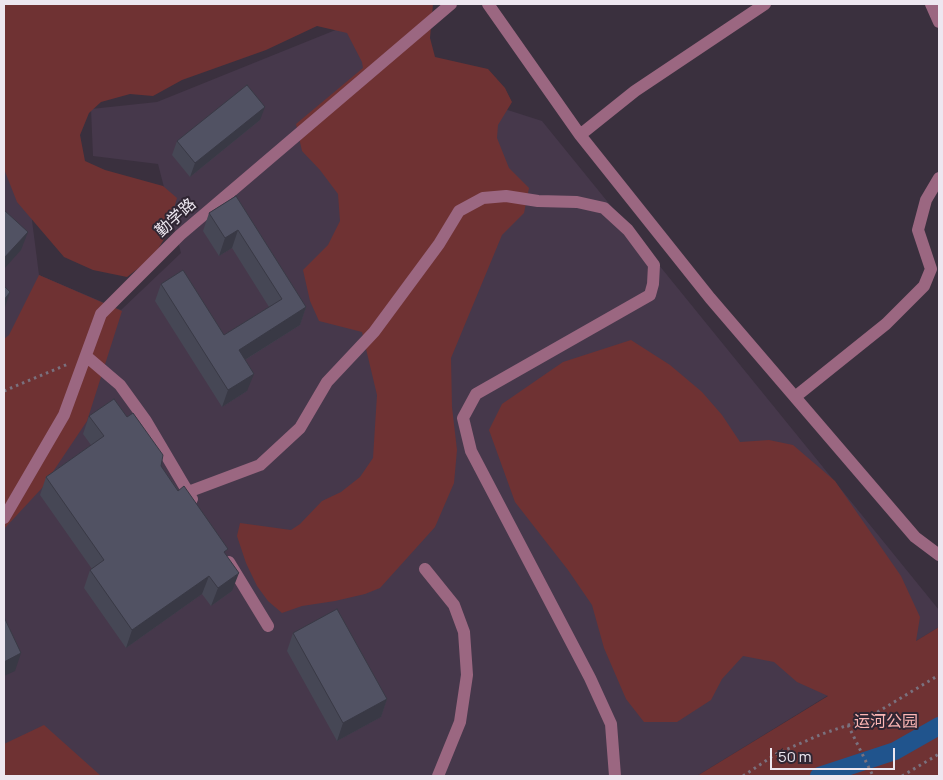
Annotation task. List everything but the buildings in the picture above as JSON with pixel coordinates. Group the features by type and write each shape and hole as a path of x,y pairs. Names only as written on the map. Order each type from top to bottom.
{"street":[{"name":"勤学路","path":"4,518 64,415 101,314 180,235 451,4"},
{"path":"488,4 580,135 710,298 915,537 939,555"},
{"path":"580,135 635,91 764,4"},
{"path":"931,4 939,22"},
{"path":"795,397 886,324 924,286 931,269 918,230 926,200 939,178"},
{"path":"188,492 260,465 300,428 327,382 374,332 439,244 459,211 483,198 506,196 538,201 577,202 604,208 628,230 654,265 650,296 476,394 462,418 471,452 586,669 611,724 615,776"},
{"path":"86,356 120,385 146,421 198,509"},
{"path":"223,552 268,626"},
{"path":"425,569 454,605 464,632 467,675 460,722 438,776"}],"path":[{"path":"4,391 86,356"},
{"path":"744,776 776,754 866,719 939,674"},
{"path":"848,725 873,776"},
{"path":"902,776 939,754"}],"shaded area":[{"path":"348,25 392,73 542,121 939,610 939,627 697,776 4,776 4,38 9,41 39,275 121,310 181,253 158,164 93,156 91,109 157,102"}],"green space":[{"path":"4,4 433,4 430,38 435,57 488,69 505,88 512,102 498,125 497,138 509,168 529,188 524,213 502,235 451,358 452,407 457,450 454,483 435,527 380,588 365,594 302,606 282,613 268,601 257,586 246,563 237,536 240,523 291,530 300,524 322,501 341,492 360,477 373,458 377,395 362,332 319,321 310,301 303,270 328,245 340,221 338,194 320,170 302,151 296,124 363,68 362,62 347,33 317,26 266,50 182,80 153,96 130,94 101,102 89,113 80,135 85,161 105,170 163,186 177,198 166,236 153,257 127,277 93,270 64,257 17,202 4,169"},
{"path":"39,275 122,311 87,421 42,488 4,529 4,339 9,335"},
{"name":"运河公园","path":"631,340 670,365 702,392 722,415 740,442 769,440 793,445 835,481 901,576 920,617 916,641 939,627 939,776 697,776 828,696 797,682 774,662 743,656 722,679 711,700 677,722 644,722 626,699 604,648 592,605 568,570 515,502 489,430 502,404 563,362"},
{"path":"44,725 101,776 4,776 4,744"}],"waterway":[{"path":"819,776 895,751 939,726"}]}
